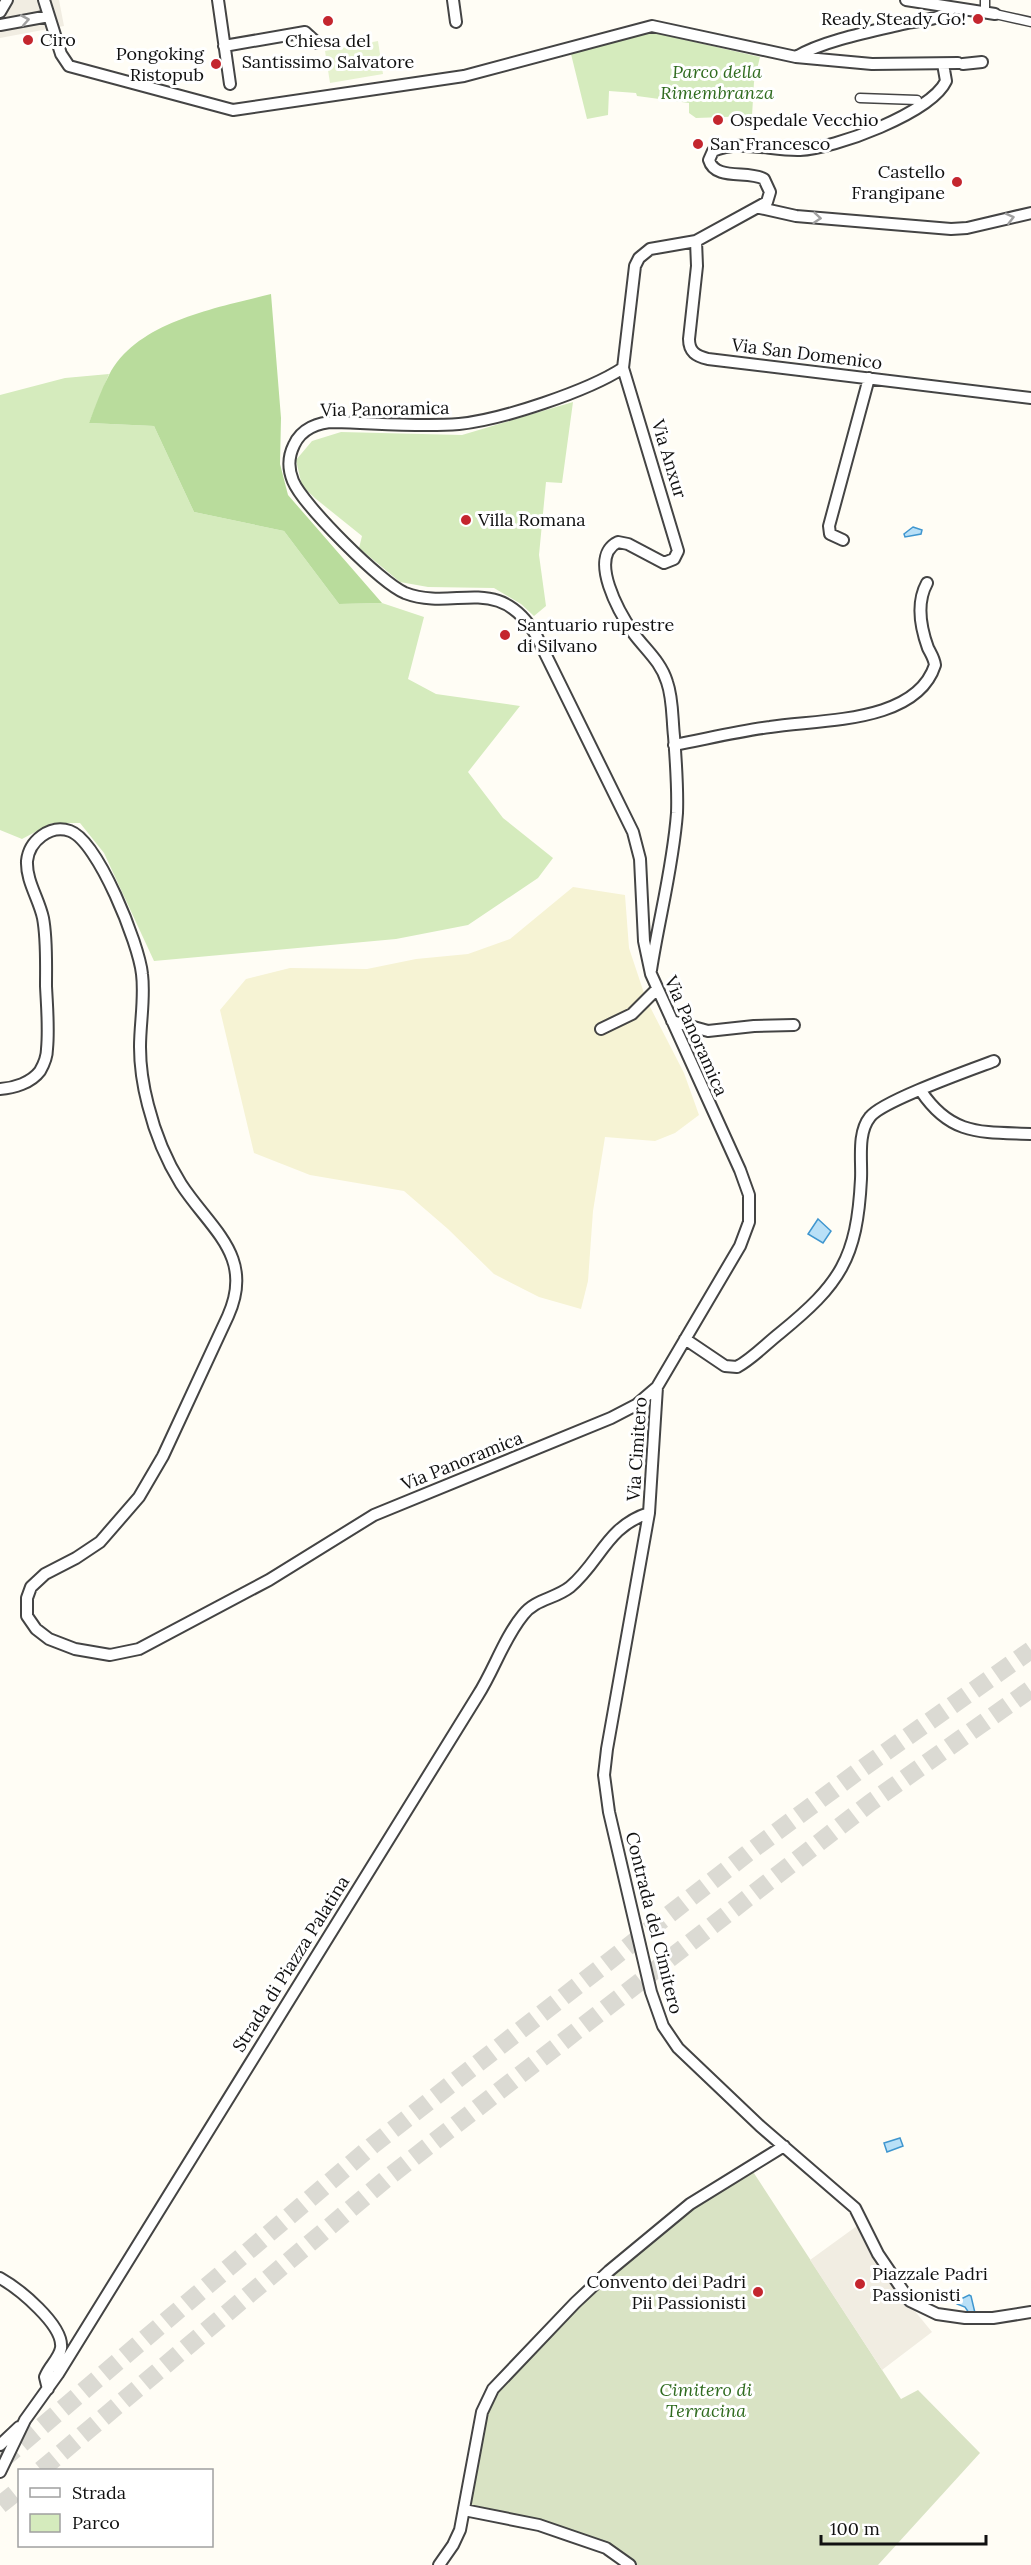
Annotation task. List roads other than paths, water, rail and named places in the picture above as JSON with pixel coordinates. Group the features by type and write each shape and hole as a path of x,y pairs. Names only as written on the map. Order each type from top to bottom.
{"street":[{"path":"0,12 7,0"},
{"path":"44,0 63,58 72,67 233,110 464,76 652,26 796,57 872,64 982,62"},
{"path":"218,0 230,84"},
{"path":"453,0 456,22"},
{"path":"906,0 1031,22"},
{"path":"985,0 990,14"},
{"path":"796,57 823,46 893,26 937,18 951,9"},
{"path":"0,25 49,16"},
{"path":"224,46 305,32 317,43"},
{"path":"944,64 946,81 933,97 890,122 848,139 814,149 722,147 712,151 709,156 710,163 717,172 761,177 766,181 770,195 760,208 796,216 951,229 967,228 1031,213"},
{"path":"860,98 916,100"},
{"name":"Via Anxur","path":"651,974 675,832 677,793 670,696 664,674 627,621 612,592 604,564 607,551 618,542 628,544 664,563 674,559 678,551 623,368 636,266 639,258 650,249 696,241 760,208"},
{"name":"Via San Domenico","path":"696,241 697,266 689,339 693,353 708,359 1031,398"},
{"name":"Via Panoramica","path":"0,1089 17,1086 32,1078 40,1070 45,1060 48,1038 45,930 29,878 27,859 32,846 44,834 57,830 69,831 86,844 104,872 139,959 143,982 141,1069 148,1107 160,1141 184,1189 229,1248 237,1277 236,1293 228,1316 163,1456 143,1491 116,1526 100,1542 45,1574 31,1587 27,1604 30,1622 39,1633 55,1642 110,1655 144,1646 269,1580 359,1523 412,1498 624,1412 641,1402 657,1387 740,1246 747,1230 751,1208 740,1170 651,974 644,941 640,859 633,832 528,623 511,608 488,598 475,596 430,599 411,595 394,587 307,504 294,483 289,466 290,455 297,439 318,424 476,422 581,390 623,368"},
{"path":"843,540 830,534 829,526 869,378"},
{"path":"674,745 773,726 855,717 877,711 911,696 928,681 935,665 927,645 919,610 921,596 927,583"},
{"path":"602,1029 635,1011 657,989"},
{"path":"672,1021 708,1031 794,1025"},
{"path":"685,1339 726,1366 737,1367 824,1295 843,1265 856,1228 863,1133 866,1124 878,1109 994,1061"},
{"path":"921,1091 940,1115 958,1126 976,1131 1031,1134"},
{"name":"Via Cimitero","path":"649,1513 657,1387"},
{"name":"Contrada del Cimitero","path":"649,1513 604,1775 609,1812 648,1983 663,2026 684,2054 855,2208 883,2261 905,2296 913,2303 938,2314 964,2318 1031,2312"},
{"name":"Strada di Piazza Palatina","path":"0,2472 25,2420 48,2389 478,1695 522,1616 534,1604 560,1594 571,1586 616,1531 630,1520 649,1513"},
{"path":"439,2565 453,2545 464,2510 483,2407 496,2385 587,2291 642,2243 690,2204 784,2146"},
{"path":"0,2278 44,2314 58,2332 60,2350 45,2377 48,2389"},
{"path":"0,2445 25,2420"},
{"path":"464,2510 550,2529 606,2548 630,2565"}],"water":[{"path":"913,527 922,530 921,534 905,537 904,534"},
{"path":"818,1219 831,1231 823,1243 808,1234"},
{"path":"900,2138 903,2146 887,2152 884,2143"},
{"path":"969,2295 975,2313 969,2313 965,2307 957,2304 957,2301"}],"tunnel":[{"path":"1,2461 373,2145 748,1853 860,1770 1031,1650"},
{"path":"42,2469 386,2179 870,1803 1031,1689"},
{"path":"0,2505 18,2491"}],"place":[{"name":"Ready Steady Go!","path":"978,19"},
{"name":"Chiesa del Santissimo Salvatore","path":"328,21"},
{"name":"Ciro","path":"28,40"},
{"name":"Pongoking Ristopub","path":"216,64"},
{"name":"Ospedale Vecchio","path":"718,120"},
{"name":"San Francesco","path":"698,144"},
{"name":"Castello Frangipane","path":"957,182"},
{"name":"Villa Romana","path":"466,520"},
{"name":"Santuario rupestre di Silvano","path":"505,635"},
{"name":"Piazzale Padri Passionisti","path":"860,2284"},
{"name":"Convento dei Padri Pii Passionisti","path":"758,2292"}],"park label":[{"name":"Parco della Rimembranza","path":"717,82"},
{"name":"Cimitero di Terracina","path":"706,2400"}]}
